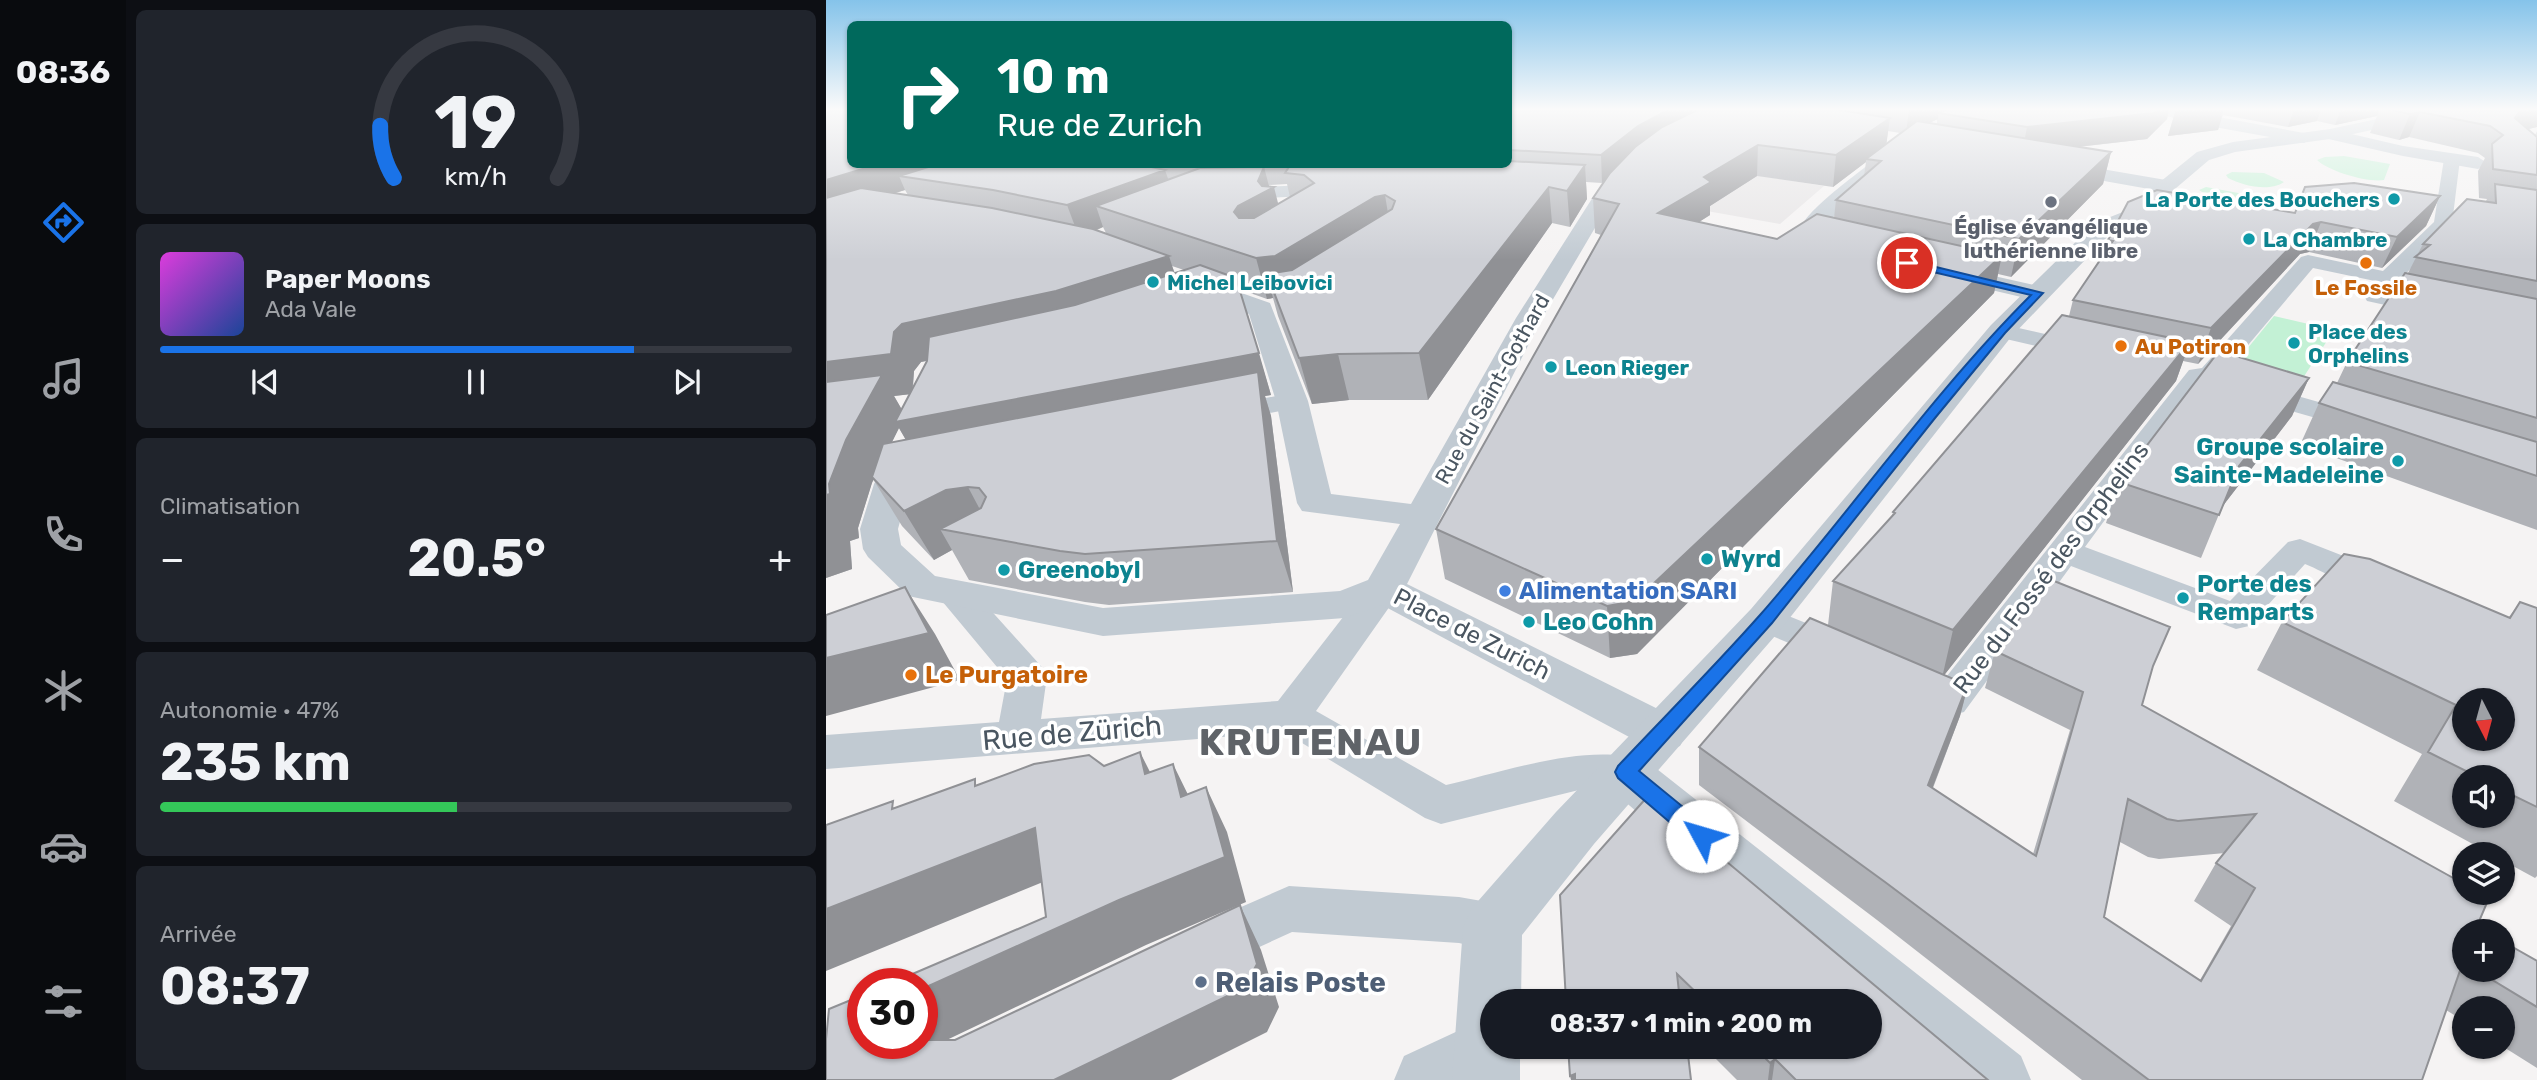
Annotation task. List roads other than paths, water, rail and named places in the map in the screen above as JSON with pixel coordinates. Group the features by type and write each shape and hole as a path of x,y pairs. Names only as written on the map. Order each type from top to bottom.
{"street":[{"path":"1861,252 1817,240 1812,236 1810,227 1843,195 1887,159"},
{"path":"1428,1080 1487,1065 1493,927 1644,752 1766,619 2001,331 2103,228 2128,220 2145,210 2166,186 2200,159"},
{"path":"2447,312 2375,296 2388,278 2443,224 2453,202 2452,159"},
{"path":"2455,159 2478,163"},
{"name":"Rue du Saint-Gothard","path":"1384,589 1596,192 1641,160"},
{"path":"2035,164 2166,186"},
{"path":"1311,192 1325,174"},
{"path":"1208,194 1367,189"},
{"path":"1278,215 1289,193"},
{"path":"2382,430 2193,374 2308,261 2388,278"},
{"path":"1925,267 2038,293"},
{"path":"1168,273 1272,308 1315,503 1422,516"},
{"path":"1178,303 1215,290"},
{"path":"2001,331 2111,356"},
{"name":"Rue du Fossé des Orphelins","path":"1901,679 1951,701 2065,551 2193,374"},
{"path":"1202,418 1292,401"},
{"path":"919,426 905,482 879,529 883,549 950,580 1103,622 1345,604 1384,589"},
{"path":"2065,551 2236,617 2300,549 2400,592"},
{"path":"950,580 1027,676 1018,737"},
{"name":"Place de Zurich","path":"1290,716 1384,589 1644,752 1997,1080"},
{"path":"1766,619 1864,663"},
{"path":"1290,716 1440,805 1583,772 1644,752"},
{"name":"Rue de Zürich","path":"826,752 1290,716"},
{"path":"1166,965 1289,909 1459,920 1493,927"}],"place":[{"name":"La Porte des Bouchers","path":"2394,199"},
{"name":"Église évangélique luthérienne libre","path":"2051,202"},
{"name":"La Chambre","path":"2249,239"},
{"name":"Le Fossile","path":"2366,263"},
{"name":"Michel Leibovici","path":"1153,282"},
{"name":"Place des Orphelins","path":"2294,343"},
{"name":"Au Potiron","path":"2121,346"},
{"name":"Leon Rieger","path":"1551,367"},
{"name":"Groupe scolaire Sainte-Madeleine","path":"2398,461"},
{"name":"Wyrd","path":"1707,559"},
{"name":"Greenobyl","path":"1004,570"},
{"name":"Alimentation SARI","path":"1505,591"},
{"name":"Porte des Remparts","path":"2183,598"},
{"name":"Leo Cohn","path":"1529,622"},
{"name":"Le Purgatoire","path":"911,675"},
{"name":"Relais Poste","path":"1201,982"}],"district":[{"name":"KRUTENAU","path":"1311,742"}]}
